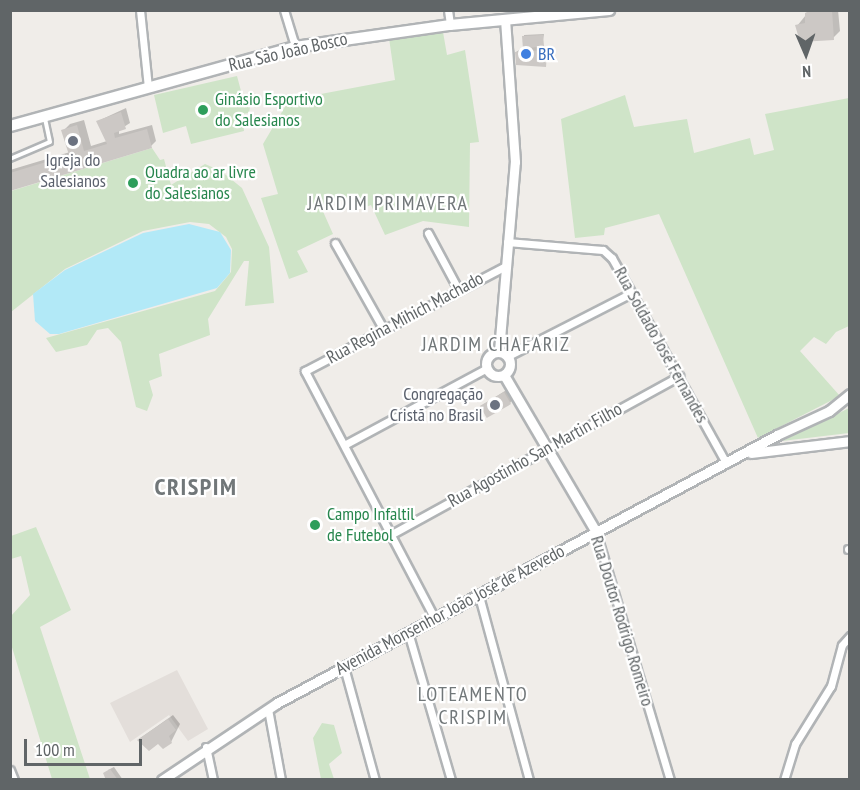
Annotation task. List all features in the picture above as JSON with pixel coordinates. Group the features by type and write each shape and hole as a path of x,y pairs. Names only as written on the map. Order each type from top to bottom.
{"main road":[{"name":"Rua São João Bosco","path":"10,126 295,47 450,25 609,10"}],"street":[{"path":"140,10 148,88"},
{"path":"284,10 295,47"},
{"path":"448,10 450,25"},
{"path":"487,368 497,376 504,375 509,370 504,354 506,266 515,162 505,20"},
{"path":"428,233 458,289"},
{"name":"Rua Soldado José Fernandes","path":"507,242 603,250 612,258 726,463"},
{"path":"335,243 384,330"},
{"name":"Rua Regina Mihich Machado","path":"346,444 306,371 458,289 506,266"},
{"path":"487,368 488,356 504,354 631,293"},
{"path":"435,619 346,444 487,368"},
{"name":"Rua Doutor Rodrigo Romeiro","path":"504,375 596,532 670,780"},
{"name":"Rua Agostinho San Martin Filho","path":"392,534 679,376"},
{"path":"746,453 777,435 829,411 849,394"},
{"path":"777,435 779,448"},
{"path":"746,453 849,441"},
{"name":"Avenida Monsenhor João José de Azevedo","path":"162,780 206,747 268,709 746,453"},
{"path":"479,596 529,780"},
{"path":"408,632 452,780"},
{"path":"784,780 795,744 831,686 842,645 849,636"},
{"path":"344,667 375,780"},
{"path":"268,709 281,780"},
{"path":"206,747 213,780"},
{"path":"10,770 14,780"}],"lane":[{"path":"10,159 50,142 44,118"}],"shaded area":[{"path":"177,670 208,729 188,741 169,715 130,742 110,703"}],"green space":[{"path":"443,32 447,55 465,50 479,142 470,143 469,227 423,221 385,235 371,205 361,209 355,196 321,207 333,234 297,251 308,272 289,279 261,198 278,194 263,144 289,100 395,80 389,38"},
{"name":"Ginásio Esportivo do Salesianos","path":"237,76 245,106 250,107 249,113 242,114 244,131 191,144 186,126 163,133 154,95"},
{"path":"625,95 634,127 687,119 694,153 750,138 754,155 774,150 765,114 849,98 849,326 836,332 826,344 814,337 800,351 840,396 758,438 659,214 605,228 604,235 575,238 561,119"},
{"path":"152,148 160,160 164,159 171,185 205,164 221,171 242,188 269,247 274,303 245,306 249,261 244,261 208,319 210,335 159,354 162,376 149,381 153,395 147,411 136,407 121,342 108,328 97,330 87,345 56,352 46,338 215,291 231,272 232,249 226,237 209,224 190,222 143,231 65,269 11,312 11,191"},
{"path":"849,408 849,433 782,441 837,414"},
{"name":"Campo Infaltil de Futebol","path":"312,518 318,518 322,525 318,532 312,532 308,528 308,522"},
{"path":"36,527 71,610 40,627 90,779 52,779 11,644 11,616 30,595 21,556 11,559 11,536"},
{"path":"322,723 334,725 342,753 329,764 334,779 321,779 313,738"}],"water":[{"path":"189,224 220,232 231,250 230,273 217,288 59,334 50,334 35,321 33,294 65,270 143,233"}],"building":[{"path":"811,10 832,10 834,40 800,42 795,25 805,23 805,13"},
{"path":"543,35 544,46 523,49 522,36"},
{"path":"543,50 541,54 547,53 546,67 516,65 515,52"},
{"path":"121,112 126,129 114,133 115,138 147,129 152,148 10,191 10,173 69,155 61,130 77,125 84,151 107,144 96,121"},
{"name":"Congregação Cristã no Brasil","path":"504,392 511,404 487,418 480,406"},
{"path":"168,719 176,730 169,736 172,743 163,749 158,744 149,751 137,740"},
{"path":"110,769 118,780 106,780 103,773"}],"place":[{"name":"BR","path":"526,54"},
{"name":"Ginásio Esportivo do Salesianos","path":"203,110"},
{"name":"Igreja do Salesianos","path":"73,141"},
{"name":"Quadra ao ar livre do Salesianos","path":"133,183"},
{"name":"Congregação Cristã no Brasil","path":"495,405"},
{"name":"Campo Infaltil de Futebol","path":"315,525"}],"district":[{"name":"JARDIM PRIMAVERA","path":"388,203"},
{"name":"JARDIM CHAFARIZ","path":"496,344"},
{"name":"CRISPIM","path":"196,487"},
{"name":"LOTEAMENTO CRISPIM","path":"473,706"}]}
